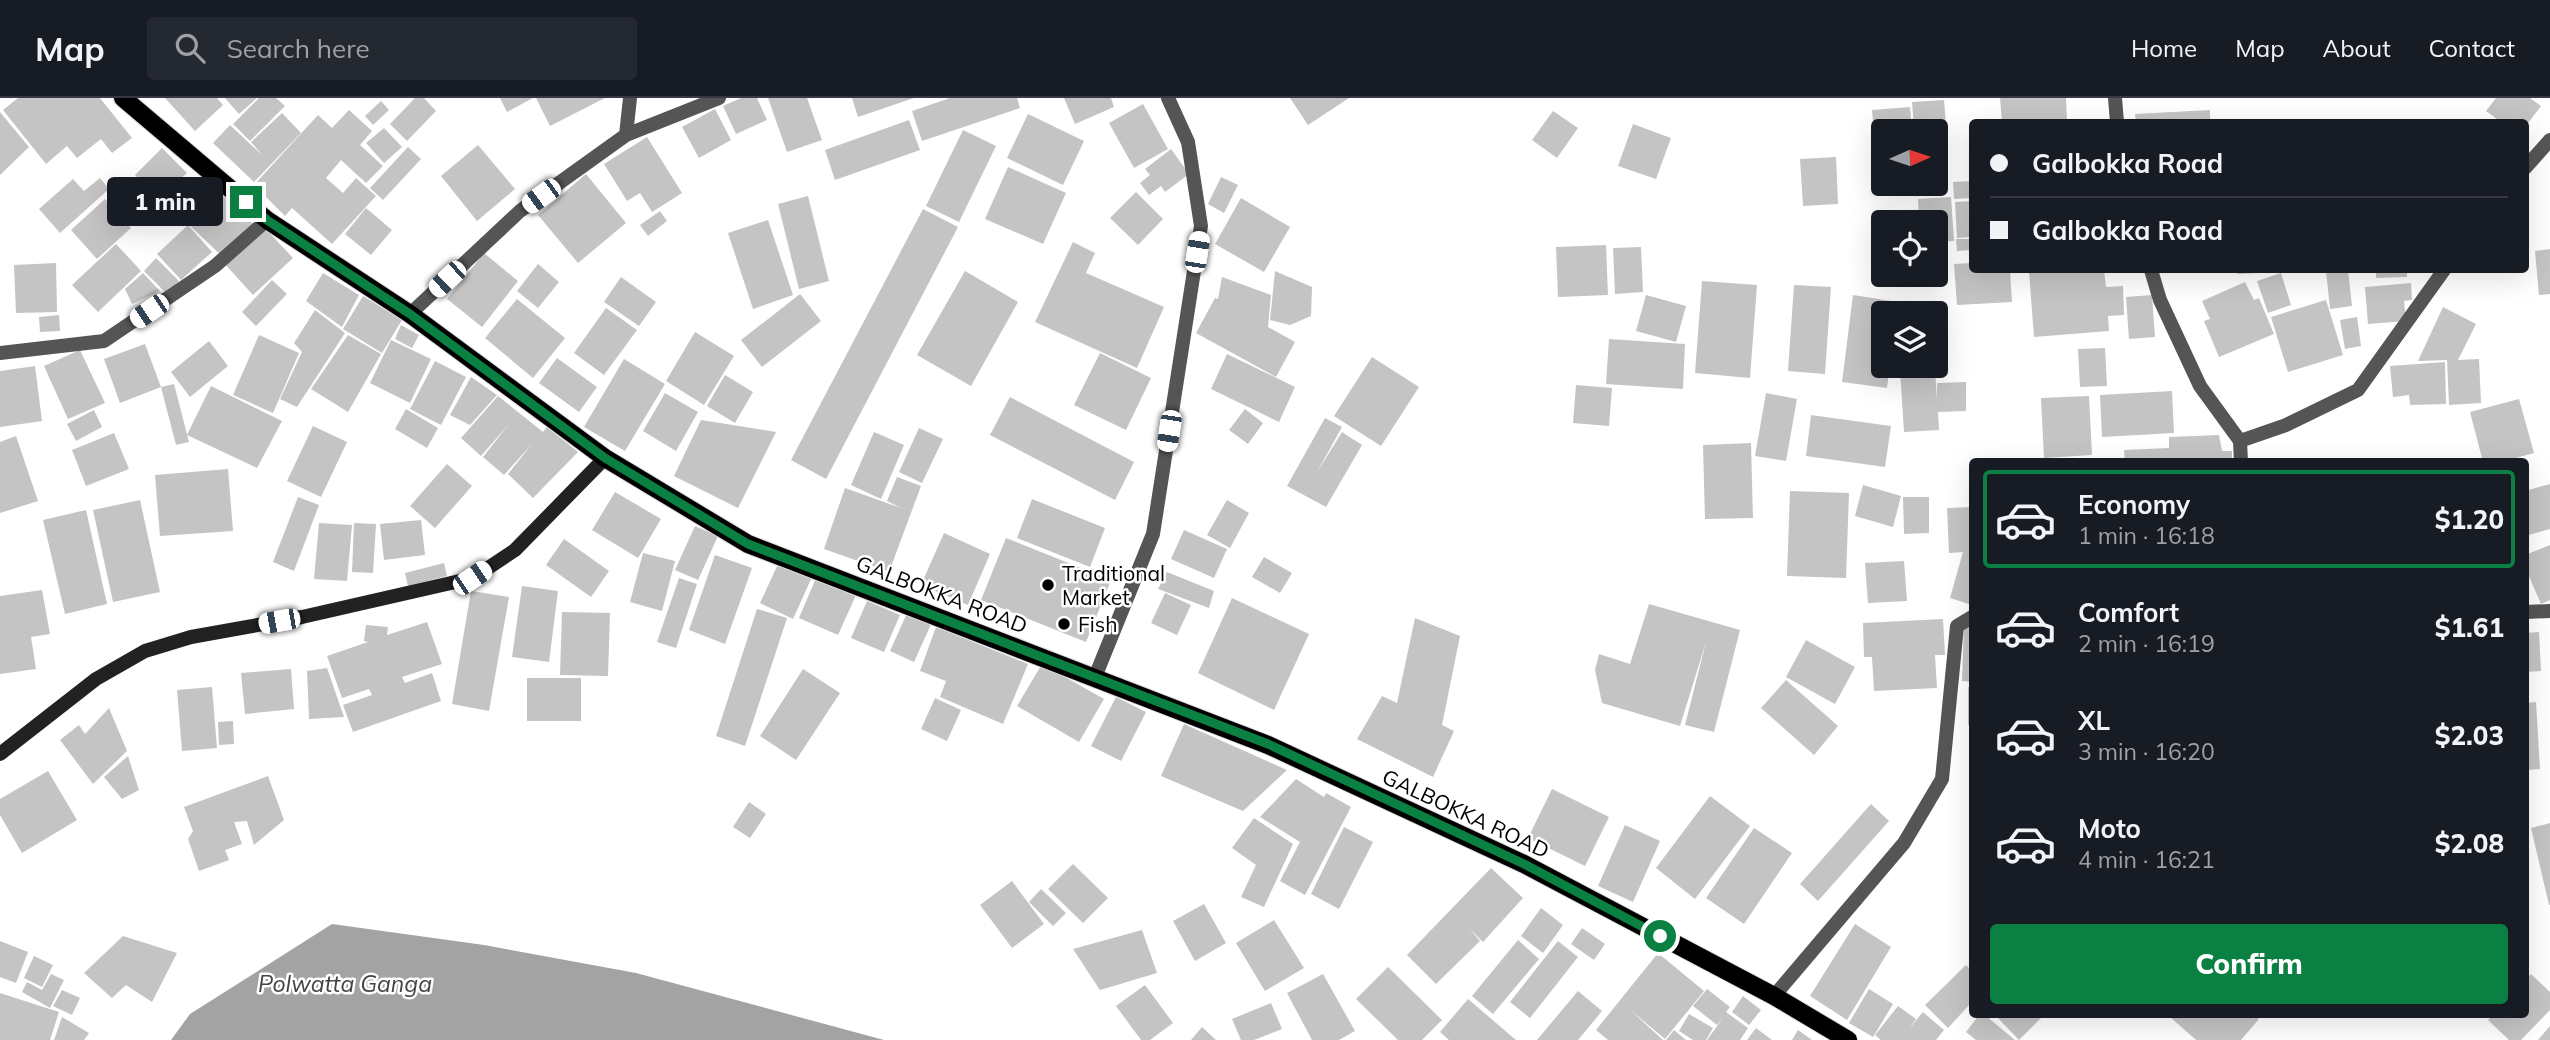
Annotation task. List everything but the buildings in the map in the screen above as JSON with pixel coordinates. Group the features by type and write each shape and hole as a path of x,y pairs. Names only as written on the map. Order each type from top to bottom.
{"main road":[{"name":"GALBOKKA ROAD","path":"123,98 267,220 410,314 605,458 748,544 1268,744 1512,858 1774,996 1848,1040"},
{"path":"1,750 96,679 145,651 191,637 302,617 472,578 515,550 605,458"}],"street":[{"path":"626,135 631,98"},
{"path":"410,314 520,211 626,135 719,98"},
{"path":"1095,677 1153,534 1201,226 1188,142 1168,98"},
{"path":"2115,98 2117,119"},
{"path":"2529,164 2550,140"},
{"path":"0,354 104,341 215,266 267,220"},
{"path":"2152,273 2160,300 2200,386 2240,441 2241,458"},
{"path":"2240,441 2286,425 2358,390 2442,273"},
{"path":"2529,612 2550,611"},
{"path":"1774,996 1904,843 1942,779 1957,626 1969,619"}],"water":[{"name":"Polwatta Ganga","path":"332,924 484,945 636,973 884,1040 171,1040 190,1014"}],"place":[{"name":"Traditional Market","path":"1048,585"},
{"name":"Fish","path":"1064,624"}],"route":[{"path":"246,202 267,220 410,314 605,458 748,544 1268,744 1524,864 1660,936"}]}
